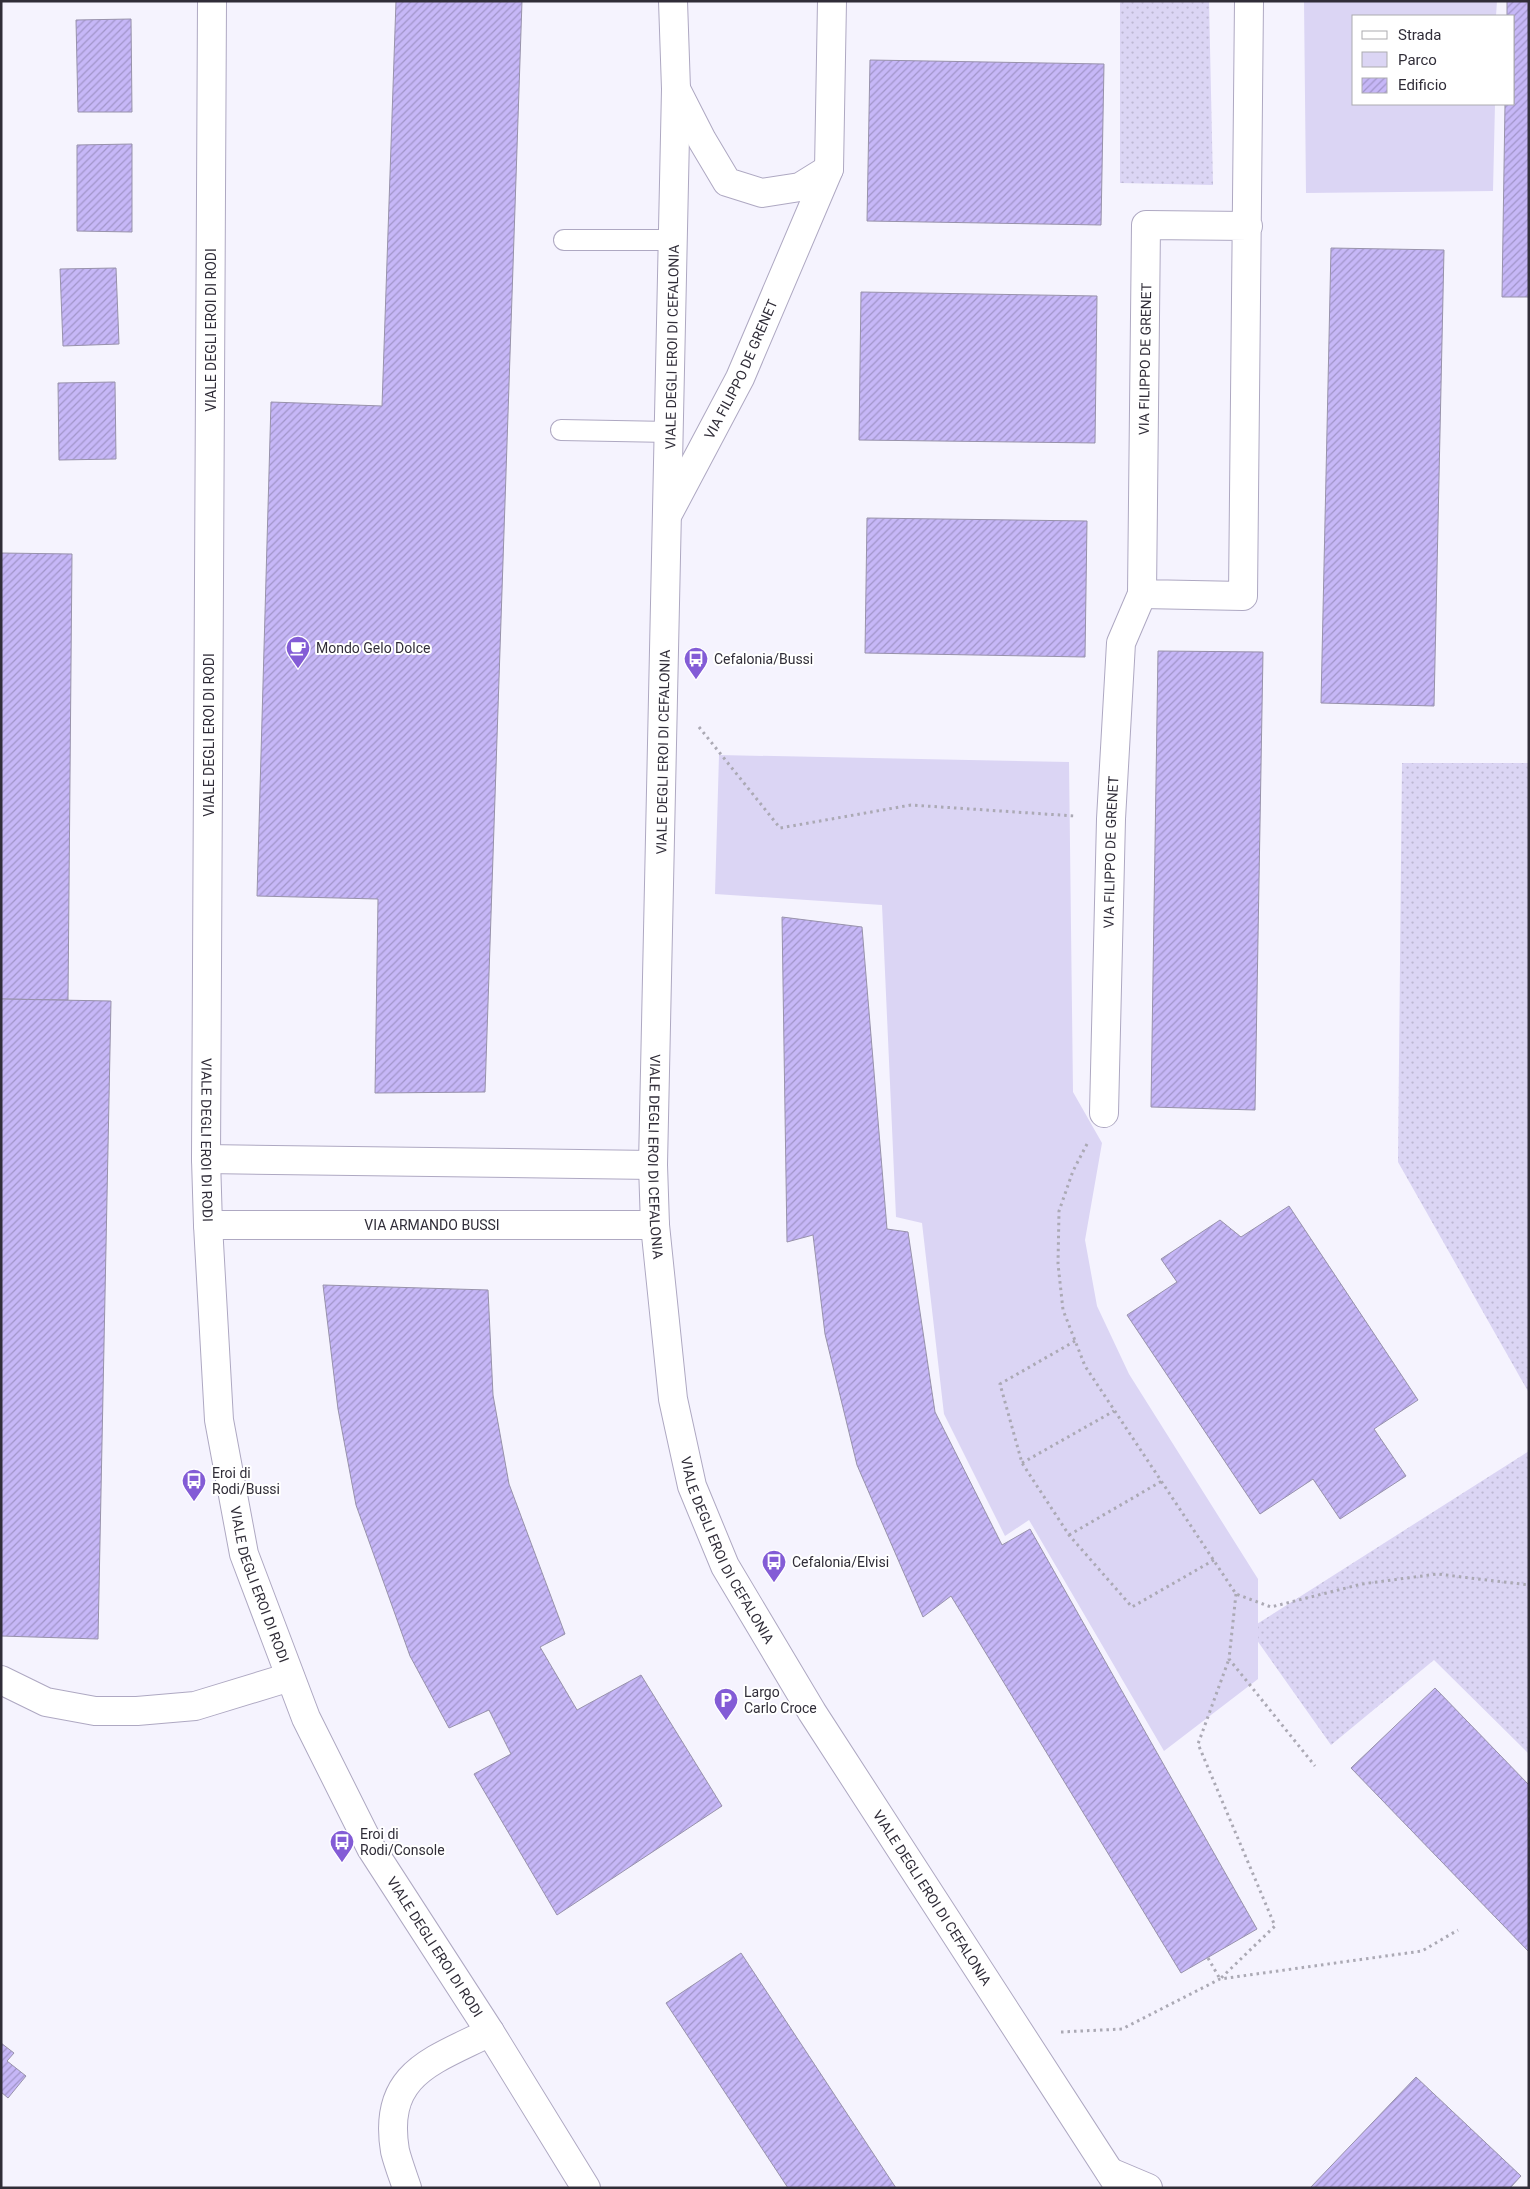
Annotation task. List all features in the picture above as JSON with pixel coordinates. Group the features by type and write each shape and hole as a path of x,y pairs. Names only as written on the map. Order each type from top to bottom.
{"main road":[{"name":"VIALE DEGLI EROI DI RODI","path":"212,1 206,1159 220,1429 244,1554 306,1718 371,1848 490,2032 586,2188"},
{"name":"VIALE DEGLI EROI DI CEFALONIA","path":"673,1 676,89 674,240 653,1165 656,1225 673,1399 692,1486 725,1566 812,1712 1115,2180"},
{"name":"VIA FILIPPO DE GRENET","path":"669,512 740,378 829,169 832,1"},
{"path":"1142,594 1242,596 1248,226 1249,1"},
{"path":"676,89 702,140 727,182 762,193 800,187 829,169"},
{"name":"VIA FILIPPO DE GRENET","path":"1104,1113 1111,819 1121,644 1142,594 1146,225 1248,226"},
{"path":"206,1159 653,1165"},
{"name":"VIA ARMANDO BUSSI","path":"208,1225 656,1225"},
{"path":"1,1680 46,1702 95,1711 138,1711 195,1706 290,1677"},
{"path":"407,2188 396,2153 393,2134 395,2103 400,2093 417,2071 490,2032"},
{"path":"1115,2180 1148,2188"}],"lane":[{"path":"564,240 674,240"},
{"path":"561,430 670,432"}],"path":[{"path":"665,684 780,828 911,805 1111,819"},
{"path":"1104,1113 1073,1171 1059,1211 1058,1264 1063,1310 1085,1366 1236,1594 1271,1607 1362,1584 1437,1574 1529,1585"},
{"path":"1075,1342 1000,1384 1022,1462 1069,1535 1132,1607 1214,1560"},
{"path":"1022,1462 1114,1411"},
{"path":"1069,1535 1162,1482"},
{"path":"1020,2033 1122,2029 1220,1979 1275,1926 1198,1744 1229,1659 1236,1594"},
{"path":"1229,1659 1315,1766"},
{"path":"1220,1979 1422,1951 1458,1930"},
{"path":"1208,1958 1220,1979"}],"green space":[{"path":"1120,1 1209,1 1213,185 1120,183"},
{"path":"1304,1 1497,1 1496,15 1352,15 1352,105 1495,105 1493,191 1306,193"},
{"path":"719,755 1069,762 1073,1092 1102,1143 1085,1240 1097,1306 1129,1374 1258,1579 1258,1679 1164,1751 1029,1520 1005,1536 944,1414 922,1223 896,1217 882,905 715,894"},
{"path":"1402,763 1529,763 1529,1393 1398,1162"},
{"path":"1529,1451 1529,1754 1434,1660 1331,1745 1249,1629"}],"building":[{"path":"396,1 522,1 485,1092 375,1093 378,899 257,896 271,402 382,406"},
{"path":"1507,1 1529,1 1529,297 1502,297 1505,105 1515,105 1515,15 1507,15"},
{"path":"131,19 132,112 78,112 76,20"},
{"path":"870,60 1104,64 1101,225 867,221"},
{"path":"132,144 132,232 77,231 77,145"},
{"path":"1331,248 1444,250 1434,706 1321,703"},
{"path":"116,268 119,344 63,346 60,269"},
{"path":"861,292 1097,296 1095,443 859,440"},
{"path":"115,382 116,459 59,460 58,383"},
{"path":"867,518 1087,521 1085,657 865,653"},
{"path":"1,553 72,554 68,1000 1,999"},
{"path":"1158,651 1263,652 1255,1110 1151,1107"},
{"path":"782,917 862,927 887,1229 908,1232 935,1412 1002,1545 1030,1529 1257,1929 1181,1973 951,1596 923,1617 857,1465 825,1334 813,1235 787,1242"},
{"path":"1,999 111,1001 98,1639 1,1636"},
{"path":"1289,1206 1418,1400 1374,1429 1406,1476 1340,1519 1313,1479 1260,1514 1127,1315 1177,1282 1161,1259 1220,1220 1241,1237"},
{"path":"323,1285 488,1290 493,1395 509,1484 565,1634 540,1647 577,1710 641,1675 722,1806 557,1915 474,1774 511,1754 489,1710 449,1728 410,1656 356,1505 338,1409"},
{"path":"1435,1688 1529,1785 1529,1952 1351,1768"},
{"path":"741,1953 896,2188 788,2188 666,2003"},
{"path":"1,2043 14,2053 7,2061 26,2076 8,2098 1,2092"},
{"path":"1416,2077 1521,2176 1510,2188 1310,2188"}],"place":[{"name":"Mondo Gelo Dolce","path":"298,669"},
{"name":"Cefalonia/Bussi","path":"696,680"},
{"name":"Eroi di Rodi/Bussi","path":"194,1502"},
{"name":"Cefalonia/Elvisi","path":"774,1583"},
{"name":"Largo Carlo Croce","path":"726,1721"},
{"name":"Eroi di Rodi/Console","path":"342,1863"}]}
